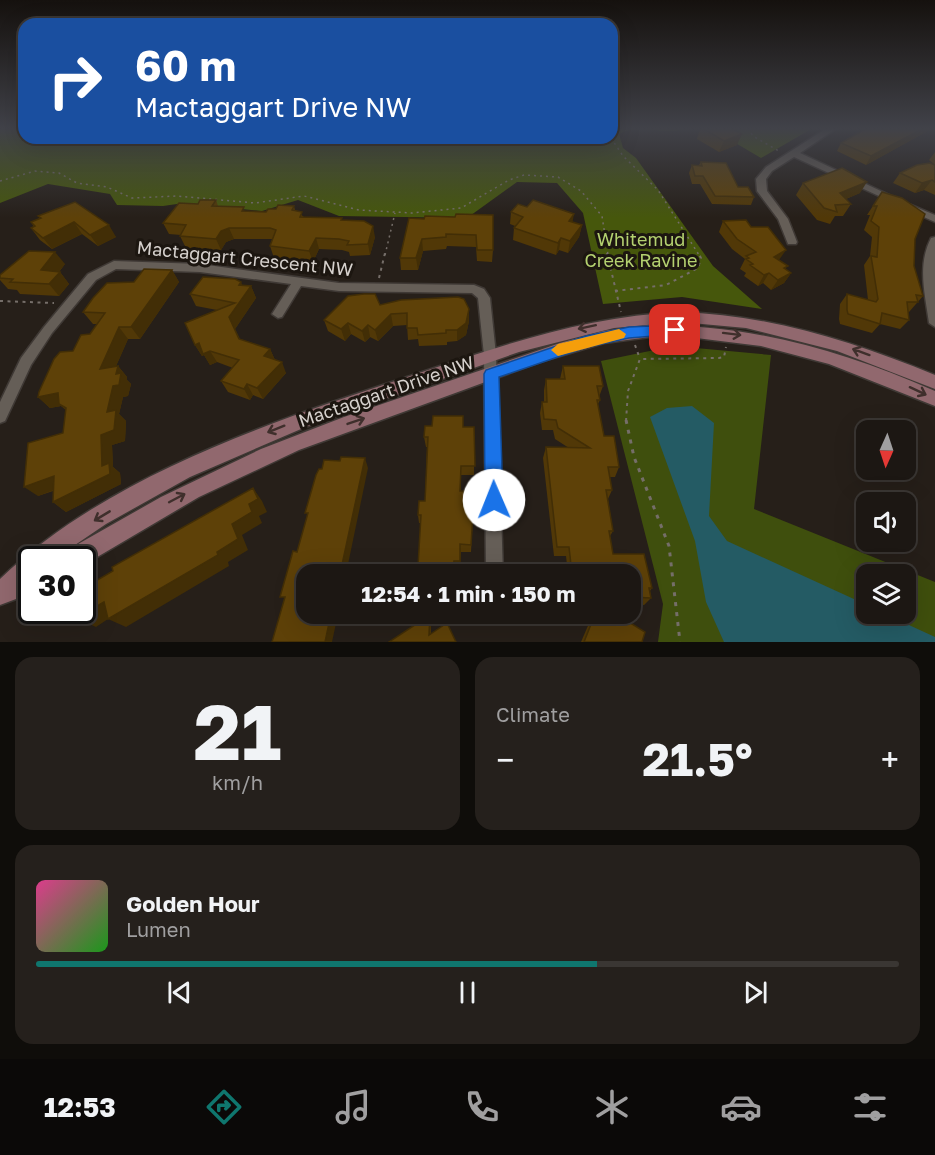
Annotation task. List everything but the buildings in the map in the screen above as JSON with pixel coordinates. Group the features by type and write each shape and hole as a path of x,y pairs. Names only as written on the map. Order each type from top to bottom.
{"street":[{"path":"786,158 769,169 761,179 760,185 783,219 792,242"},
{"path":"797,158 935,219"},
{"path":"935,240 930,251 927,272 935,323"},
{"name":"Mactaggart Crescent NW","path":"0,417 26,362 69,303 93,277 108,267 120,264 200,268 298,282 376,289 468,288 480,292 484,298 491,364"},
{"path":"278,314 298,282"},
{"name":"Mactaggart Drive NW","path":"96,546 183,495 268,455 491,364 599,324 643,319 700,318 746,322 804,334 866,353 935,382"},
{"name":"Mactaggart Drive NW","path":"57,546 124,502 243,443 324,412 491,364 608,337 649,331 698,331 749,337 805,349 861,367 935,399"},
{"path":"491,364 495,564"},
{"path":"0,595 18,577"},
{"path":"0,595 18,587"}],"path":[{"path":"0,181 35,171 59,172 77,183 107,187 132,198 177,196 255,203 304,196 340,206 395,213 461,208 508,180 524,175 558,177 581,191 602,216 615,291 673,283 698,268 701,258 698,249 675,219 658,190 625,158"},
{"path":"376,289 395,213"},
{"path":"0,301 69,303"},
{"path":"680,642 673,564 663,526 632,452 626,426 626,402 640,359 672,357 713,361 724,357 726,347"}],"green space":[{"name":"Whitemud Creek Ravine","path":"0,158 636,158 713,266 762,309 682,297 603,304 583,213 557,183 517,182 467,218 339,216 298,200 262,211 184,203 163,206 117,205 110,194 48,184 0,203"},
{"path":"674,346 771,355 754,509 890,564 856,564 856,624 916,624 916,574 935,582 935,642 658,642 663,604 601,361"}],"water":[{"path":"692,406 714,423 709,516 727,541 856,600 856,624 907,624 935,637 935,642 724,642 706,602 695,541 650,417 667,408"}],"slow traffic":[{"path":"558,350 619,334"}],"route":[{"path":"494,500 491,374 586,342 629,332 675,330"}]}
